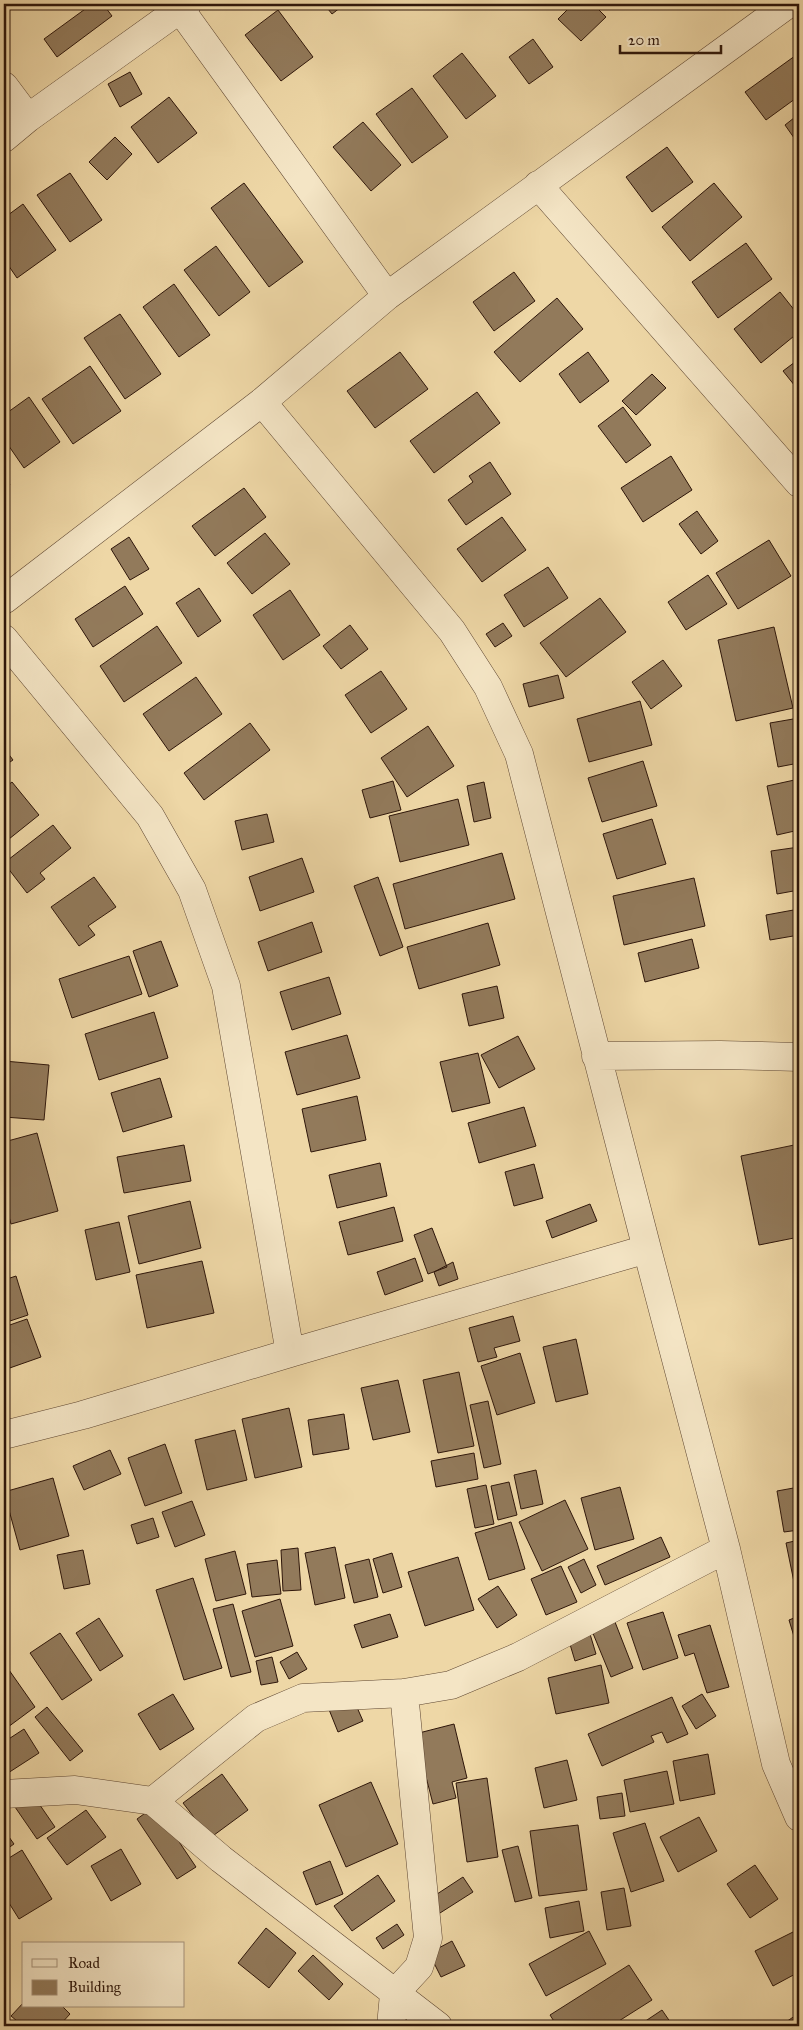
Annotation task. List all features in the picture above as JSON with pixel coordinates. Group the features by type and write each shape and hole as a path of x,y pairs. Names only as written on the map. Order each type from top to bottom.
{"street":[{"path":"4,600 262,402 387,296 788,4"},
{"path":"4,138 28,118 184,6 387,296"},
{"path":"4,86 28,118"},
{"path":"538,185 799,483"},
{"path":"262,402 452,632 488,687 519,754 596,1056 726,1549 776,1764 799,1817"},
{"path":"4,639 150,816 192,890 226,986 290,1353"},
{"path":"596,1056 720,1055 799,1057"},
{"path":"4,1435 83,1415 647,1249"},
{"path":"153,1801 256,1718 303,1698 404,1693 451,1685 518,1657 726,1549"},
{"path":"391,2026 394,1994 419,1967 428,1938 404,1693"},
{"path":"4,1794 75,1790 153,1801 221,1859 438,2026"}],"building":[{"path":"92,4 103,4 112,16 57,57 44,39"},
{"path":"324,4 345,4 332,14"},
{"path":"573,4 593,4 606,17 581,41 558,19"},
{"path":"278,10 313,57 281,81 245,35"},
{"path":"533,39 553,67 529,84 509,57"},
{"path":"462,53 496,96 466,119 433,76"},
{"path":"799,53 799,96 766,120 745,92"},
{"path":"130,72 142,94 120,107 108,84"},
{"path":"412,88 448,137 412,163 376,114"},
{"path":"169,97 197,133 158,163 131,127"},
{"path":"799,114 799,145 785,125"},
{"path":"363,122 401,165 371,191 333,147"},
{"path":"115,137 132,154 107,180 89,162"},
{"path":"667,147 693,182 652,212 626,177"},
{"path":"70,173 102,220 70,242 37,195"},
{"path":"244,183 303,262 269,287 211,208"},
{"path":"714,183 742,217 690,261 662,227"},
{"path":"23,204 56,250 17,278 4,259 4,218"},
{"path":"746,243 772,279 718,318 692,282"},
{"path":"216,246 250,292 219,316 184,270"},
{"path":"514,272 535,301 494,331 473,302"},
{"path":"174,284 210,335 179,357 143,307"},
{"path":"780,292 799,316 799,332 761,363 734,329"},
{"path":"557,298 583,329 520,382 494,352"},
{"path":"120,314 161,374 125,399 84,338"},
{"path":"400,352 428,389 375,428 347,391"},
{"path":"588,352 609,381 580,403 559,374"},
{"path":"799,359 799,391 783,371"},
{"path":"90,366 121,411 73,444 42,399"},
{"path":"652,374 666,388 636,415 622,401"},
{"path":"477,392 500,423 434,473 410,441"},
{"path":"29,397 60,442 24,468 4,439 4,415"},
{"path":"623,407 651,445 626,463 598,426"},
{"path":"671,456 692,490 643,522 621,488"},
{"path":"490,462 511,494 466,525 448,500 473,482 469,476"},
{"path":"4,477 10,485 4,491"},
{"path":"244,488 266,517 215,556 192,526"},
{"path":"697,511 718,541 701,554 679,524"},
{"path":"502,517 526,550 482,582 457,549"},
{"path":"265,533 290,564 252,594 227,563"},
{"path":"129,537 149,569 130,580 111,549"},
{"path":"769,540 791,576 738,609 716,573"},
{"path":"548,567 568,598 524,627 504,595"},
{"path":"708,575 727,604 686,630 668,602"},
{"path":"125,586 143,614 93,647 75,619"},
{"path":"199,588 221,621 198,637 176,603"},
{"path":"290,590 320,635 283,660 253,615"},
{"path":"600,598 626,632 566,677 540,643"},
{"path":"503,623 512,636 495,647 486,634"},
{"path":"350,625 368,649 341,669 323,646"},
{"path":"157,626 182,663 124,702 100,666"},
{"path":"774,627 793,708 736,721 718,640"},
{"path":"663,660 682,686 651,709 632,682"},
{"path":"381,671 407,709 371,733 345,695"},
{"path":"558,675 564,698 529,707 523,684"},
{"path":"196,677 222,714 169,751 143,714"},
{"path":"640,701 652,745 589,762 577,719"},
{"path":"799,718 799,763 778,767 770,723"},
{"path":"250,723 270,750 204,800 184,773"},
{"path":"428,726 454,766 407,797 381,758"},
{"path":"4,748 13,760 4,766"},
{"path":"643,761 657,806 602,822 588,778"},
{"path":"799,779 799,830 777,835 767,786"},
{"path":"393,781 401,810 370,818 362,790"},
{"path":"12,782 39,815 4,843 4,788"},
{"path":"484,782 491,818 474,822 467,786"},
{"path":"458,799 469,845 400,862 389,816"},
{"path":"267,814 274,842 242,850 235,821"},
{"path":"652,819 666,864 617,879 603,834"},
{"path":"53,825 71,848 40,873 45,879 27,893 4,863"},
{"path":"799,847 799,890 777,894 771,851"},
{"path":"502,853 515,899 405,929 393,884"},
{"path":"302,858 314,892 260,911 249,877"},
{"path":"94,877 116,907 88,926 95,935 79,946 51,907"},
{"path":"378,877 403,947 380,956 354,886"},
{"path":"694,878 705,926 624,945 613,896"},
{"path":"799,909 799,935 770,940 766,915"},
{"path":"312,922 322,952 268,971 258,942"},
{"path":"488,923 500,965 419,989 407,947"},
{"path":"692,939 699,968 645,982 638,953"},
{"path":"161,941 178,986 149,997 133,951"},
{"path":"129,956 142,994 72,1018 59,979"},
{"path":"329,977 341,1014 292,1030 280,992"},
{"path":"497,986 504,1018 469,1026 462,994"},
{"path":"154,1012 168,1058 99,1080 85,1034"},
{"path":"347,1035 360,1078 297,1095 285,1052"},
{"path":"518,1036 535,1069 499,1088 481,1055"},
{"path":"478,1053 490,1103 452,1112 440,1062"},
{"path":"4,1061 49,1065 44,1120 4,1117"},
{"path":"160,1078 172,1117 123,1132 111,1093"},
{"path":"357,1096 366,1140 311,1152 302,1109"},
{"path":"524,1107 536,1146 479,1163 468,1123"},
{"path":"37,1133 58,1211 11,1224 7,1209 4,1210 4,1142"},
{"path":"799,1144 799,1237 759,1245 741,1156"},
{"path":"184,1145 191,1181 124,1193 117,1157"},
{"path":"380,1163 387,1196 337,1208 329,1175"},
{"path":"534,1164 543,1198 514,1206 505,1172"},
{"path":"190,1201 201,1248 139,1264 128,1216"},
{"path":"590,1204 597,1221 552,1238 546,1221"},
{"path":"394,1207 403,1241 348,1255 339,1222"},
{"path":"119,1222 130,1272 96,1280 85,1230"},
{"path":"432,1228 447,1267 428,1274 414,1235"},
{"path":"415,1258 423,1281 385,1295 377,1272"},
{"path":"202,1261 214,1313 147,1328 136,1275"},
{"path":"453,1262 458,1279 439,1286 434,1272"},
{"path":"16,1276 28,1315 4,1323 4,1280"},
{"path":"513,1316 520,1341 494,1348 497,1357 478,1362 469,1328"},
{"path":"27,1319 41,1357 4,1370 4,1327"},
{"path":"576,1339 588,1394 556,1402 543,1347"},
{"path":"520,1353 535,1403 497,1415 481,1366"},
{"path":"459,1372 474,1446 438,1453 423,1380"},
{"path":"398,1380 410,1432 373,1440 361,1388"},
{"path":"488,1401 501,1464 484,1468 470,1405"},
{"path":"289,1408 302,1467 255,1478 242,1419"},
{"path":"344,1414 349,1449 313,1455 308,1420"},
{"path":"235,1430 247,1480 207,1490 195,1440"},
{"path":"165,1444 182,1493 145,1506 128,1458"},
{"path":"110,1450 121,1474 84,1490 73,1466"},
{"path":"474,1453 478,1479 436,1487 431,1461"},
{"path":"536,1470 543,1504 521,1509 514,1475"},
{"path":"53,1478 69,1536 20,1550 4,1492"},
{"path":"509,1482 517,1515 498,1520 491,1486"},
{"path":"486,1485 494,1524 475,1528 467,1489"},
{"path":"620,1487 634,1539 595,1550 581,1498"},
{"path":"799,1487 799,1530 784,1532 777,1491"},
{"path":"565,1500 588,1549 542,1571 519,1522"},
{"path":"192,1501 205,1535 175,1547 162,1512"},
{"path":"153,1518 159,1537 137,1544 131,1525"},
{"path":"511,1522 525,1569 489,1580 475,1533"},
{"path":"661,1537 670,1557 605,1585 597,1566"},
{"path":"799,1540 799,1586 795,1587 786,1543"},
{"path":"335,1547 345,1598 315,1605 305,1553"},
{"path":"298,1548 301,1590 283,1591 281,1550"},
{"path":"83,1550 90,1584 64,1589 57,1555"},
{"path":"235,1551 246,1594 216,1601 205,1559"},
{"path":"392,1553 402,1587 383,1593 373,1559"},
{"path":"458,1557 474,1610 425,1626 408,1572"},
{"path":"369,1559 378,1597 354,1603 345,1565"},
{"path":"584,1559 596,1585 581,1593 568,1567"},
{"path":"277,1560 281,1594 252,1597 247,1564"},
{"path":"561,1566 577,1602 546,1615 531,1579"},
{"path":"193,1578 222,1668 184,1680 156,1590"},
{"path":"498,1586 517,1615 497,1628 478,1599"},
{"path":"280,1599 293,1646 255,1657 242,1611"},
{"path":"233,1604 251,1672 231,1677 213,1609"},
{"path":"663,1612 678,1658 643,1670 627,1623"},
{"path":"390,1614 398,1637 362,1648 354,1625"},
{"path":"799,1616 799,1653 789,1620"},
{"path":"99,1618 123,1656 100,1671 76,1633"},
{"path":"615,1622 633,1668 611,1677 592,1631"},
{"path":"710,1625 729,1687 707,1693 694,1653 685,1656 678,1635"},
{"path":"60,1633 92,1680 62,1700 30,1653"},
{"path":"590,1634 596,1654 575,1661 569,1641"},
{"path":"297,1652 307,1669 289,1679 280,1662"},
{"path":"272,1657 278,1682 261,1685 256,1661"},
{"path":"601,1665 609,1703 556,1714 548,1678"},
{"path":"9,1670 35,1707 4,1730 4,1674"},
{"path":"173,1694 194,1729 160,1750 138,1714"},
{"path":"702,1694 716,1716 696,1729 682,1706"},
{"path":"352,1696 363,1721 338,1732 328,1707"},
{"path":"672,1697 688,1734 667,1743 662,1732 651,1736 654,1742 602,1766 588,1734"},
{"path":"47,1707 83,1751 70,1761 35,1717"},
{"path":"454,1724 467,1778 452,1782 456,1798 433,1804 415,1734"},
{"path":"24,1729 39,1753 8,1773 4,1766 4,1742"},
{"path":"708,1754 715,1794 680,1801 673,1761"},
{"path":"567,1760 577,1800 544,1808 535,1768"},
{"path":"667,1771 674,1804 630,1812 624,1780"},
{"path":"222,1774 248,1810 210,1838 183,1803"},
{"path":"487,1778 498,1857 467,1862 456,1783"},
{"path":"371,1782 398,1844 346,1867 319,1805"},
{"path":"622,1793 625,1816 600,1819 597,1797"},
{"path":"33,1795 55,1827 37,1839 15,1807"},
{"path":"155,1806 196,1867 177,1879 137,1819"},
{"path":"86,1810 106,1837 67,1865 47,1838"},
{"path":"699,1817 717,1851 678,1872 660,1837"},
{"path":"645,1823 664,1881 631,1892 613,1833"},
{"path":"578,1825 587,1890 539,1896 530,1831"},
{"path":"4,1830 14,1844 4,1851"},
{"path":"518,1846 532,1898 515,1902 502,1850"},
{"path":"121,1849 141,1884 111,1901 91,1866"},
{"path":"22,1850 52,1899 19,1919 4,1895 4,1861"},
{"path":"330,1861 343,1894 316,1905 303,1872"},
{"path":"755,1865 778,1899 750,1918 727,1884"},
{"path":"378,1875 395,1901 352,1931 334,1906"},
{"path":"463,1877 473,1892 440,1913 431,1898"},
{"path":"624,1888 631,1926 607,1930 601,1892"},
{"path":"579,1901 584,1931 550,1938 545,1908"},
{"path":"397,1924 404,1935 383,1949 376,1938"},
{"path":"266,1928 296,1953 269,1988 238,1963"},
{"path":"589,1931 606,1964 546,1996 529,1964"},
{"path":"793,1932 799,1944 799,1972 773,1986 755,1951"},
{"path":"452,1941 465,1966 441,1977 429,1953"},
{"path":"313,1955 343,1984 329,2000 298,1971"},
{"path":"629,1965 652,2000 611,2026 557,2026 550,2015"},
{"path":"22,2004 22,2008 64,2008 70,2014 59,2026 23,2026 11,2016"},
{"path":"662,2010 673,2026 638,2026"},
{"path":"799,2013 799,2026 789,2026 786,2022"}]}
